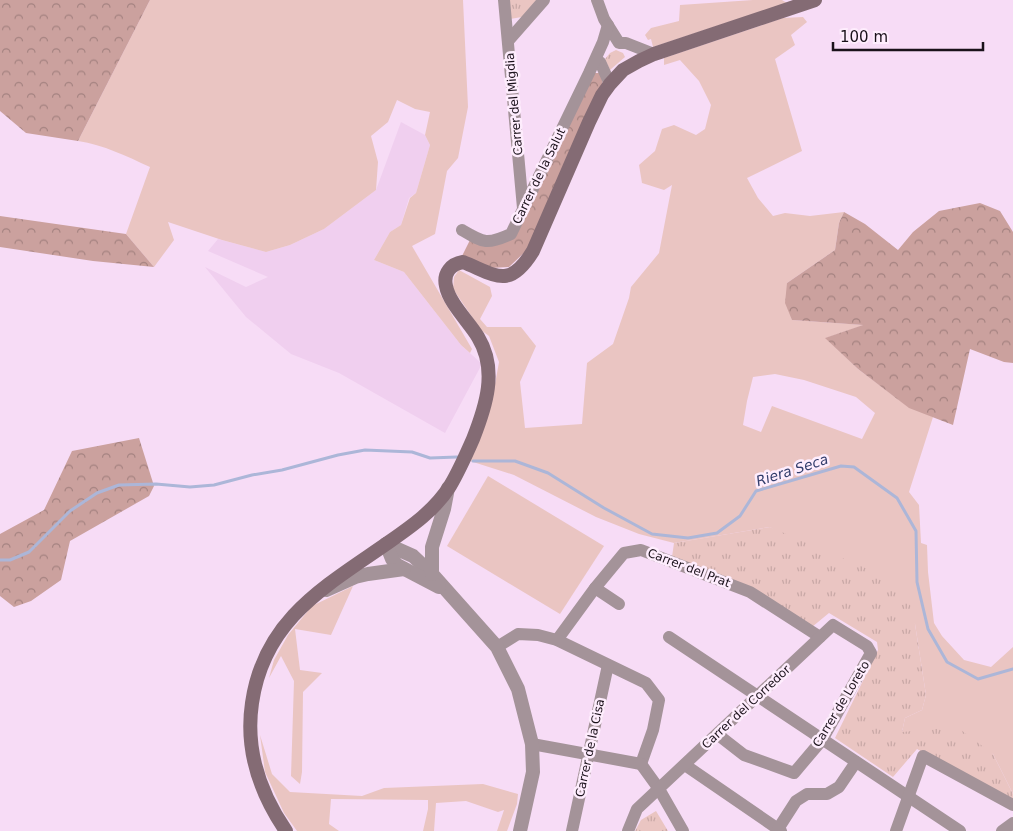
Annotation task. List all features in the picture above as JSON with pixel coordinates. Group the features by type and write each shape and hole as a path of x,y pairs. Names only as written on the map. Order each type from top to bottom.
{"main road":[{"path":"286,831 268,802 257,774 250,738 250,712 256,682 266,655 286,624 312,597 422,518 438,502 448,488 474,435 488,394 488,361 484,347 450,296 446,284 447,272 451,267 463,262 491,275 505,276 514,272 526,262 533,252 596,107 610,84 623,70 654,54 815,0"}],"street":[{"name":"Carrer del Migdia","path":"504,0 523,208"},
{"path":"508,41 544,0"},
{"path":"597,0 604,19 629,56 631,65"},
{"name":"Carrer de la Salut","path":"596,66 608,24"},
{"path":"619,43 626,43 654,54"},
{"name":"Carrer de la Salut","path":"462,230 480,241 494,242 511,234 596,66 613,44 619,43"},
{"path":"596,66 610,84"},
{"path":"432,574 432,547 444,509 448,488"},
{"path":"386,544 392,559 404,569 445,590"},
{"path":"386,544 413,556 432,574 497,647 518,689 532,744 532,772 520,831"},
{"name":"Carrer del Prat","path":"557,640 595,588 624,553 641,550 750,592 820,637"},
{"path":"312,597 355,577 404,569"},
{"path":"595,588 619,604"},
{"name":"Carrer del Corredor","path":"628,831 637,809 756,695 833,625"},
{"name":"Carrer de Loreto","path":"717,734 744,754 794,773 822,740 871,653 866,646 833,625"},
{"path":"497,647 518,634 538,634 557,640 646,683 659,700 653,730 641,764"},
{"path":"668,637 960,831"},
{"name":"Carrer de la Cisa","path":"572,831 608,664"},
{"path":"532,744 641,764 683,831"},
{"path":"896,831 923,756 1013,805"},
{"path":"685,765 763,826 779,830 796,801 807,794 827,794 838,787 856,762"},
{"path":"1002,831 1013,823"}],"shaded area":[{"path":"401,122 425,135 430,145 416,193 409,198 401,225 390,232 374,260 404,272 461,345 482,364 445,433 339,373 291,354 246,317 205,267 246,287 268,277 208,251 218,239 266,252 290,245 324,229 376,190"}],"green space":[{"path":"0,0 150,0 78,141 26,133 0,111"},
{"path":"150,0 463,0 468,107 458,158 447,171 435,234 412,246 472,349 470,353 461,345 404,272 374,260 390,232 401,225 410,198 416,193 430,145 425,135 430,112 415,109 397,100 388,122 371,136 378,162 376,190 324,229 290,245 266,252 168,222 174,240 154,267 126,234 150,167 106,148 78,141"},
{"path":"510,0 537,0 522,17 510,19"},
{"path":"782,0 787,3 653,47 651,39 648,40 645,35 651,28 679,21 680,5"},
{"path":"803,17 807,22 791,35 795,45 775,59 802,151 747,178 758,198 773,216 785,213 810,216 844,212 839,223 835,250 787,283 792,320 864,325 826,338 858,369 910,408 912,407 933,417 909,492 919,505 921,543 927,545 934,623 942,636 964,660 991,667 1013,647 1013,794 993,754 902,732 905,718 922,710 926,695 915,624 770,527 674,543 639,534 596,517 514,475 470,461 492,401 499,362 489,336 481,330 453,289 454,277 459,270 490,287 492,296 480,319 487,327 521,327 536,346 520,382 525,428 582,424 587,363 613,344 631,287 659,253 672,185 664,190 642,183 639,165 655,151 662,129 674,125 696,135 705,129 711,105 699,81 680,60 664,65 664,58 783,18","holes":["775,374 804,380 856,397 875,413 862,439 772,406 761,432 743,425 753,377"]},
{"path":"616,50 623,53 625,57 610,70 605,59"},
{"path":"589,73 604,73 602,85 529,248 509,267 490,268 462,256 472,236 511,234"},
{"path":"980,203 1000,211 1013,232 1013,363 1004,362 970,349 953,425 909,408 858,369 825,338 863,325 792,320 785,303 787,283 835,250 839,223 844,212 865,224 898,250 913,232 939,211"},
{"path":"0,216 126,234 154,267 93,261 0,247"},
{"path":"139,438 154,486 149,496 70,541 61,580 31,601 14,607 0,596 0,534 44,510 72,451"},
{"path":"488,476 604,546 560,614 447,546"},
{"path":"770,527 905,585 915,624 926,695 922,710 905,718 902,732 957,727 993,754 1013,794 1013,802 917,749 893,777 835,738 878,650 877,642 829,613 812,627 672,557 674,543"},
{"path":"353,586 331,635 295,629 300,670 322,673 303,692 302,772 300,784 291,776 294,681 281,656 269,678 274,660 288,635 312,606"},
{"path":"260,735 272,774 290,792 362,796 384,788 483,784 518,794 517,804 507,831 497,831 504,810 498,812 466,801 436,803 434,831 423,831 428,800 331,799 329,824 339,831 297,831 284,813 265,772"},
{"path":"656,811 668,831 635,831 641,820"}],"waterway":[{"path":"0,560 10,560 29,552 70,511 97,493 119,485 156,484 190,487 214,485 365,450 412,452 430,458 457,457"},
{"name":"Riera Seca","path":"473,461 515,461 548,473 604,508 652,534 688,538 717,533 740,516 756,491 841,466 854,467 897,498 916,531 917,582 928,629 947,662 978,679 1013,669"}]}
